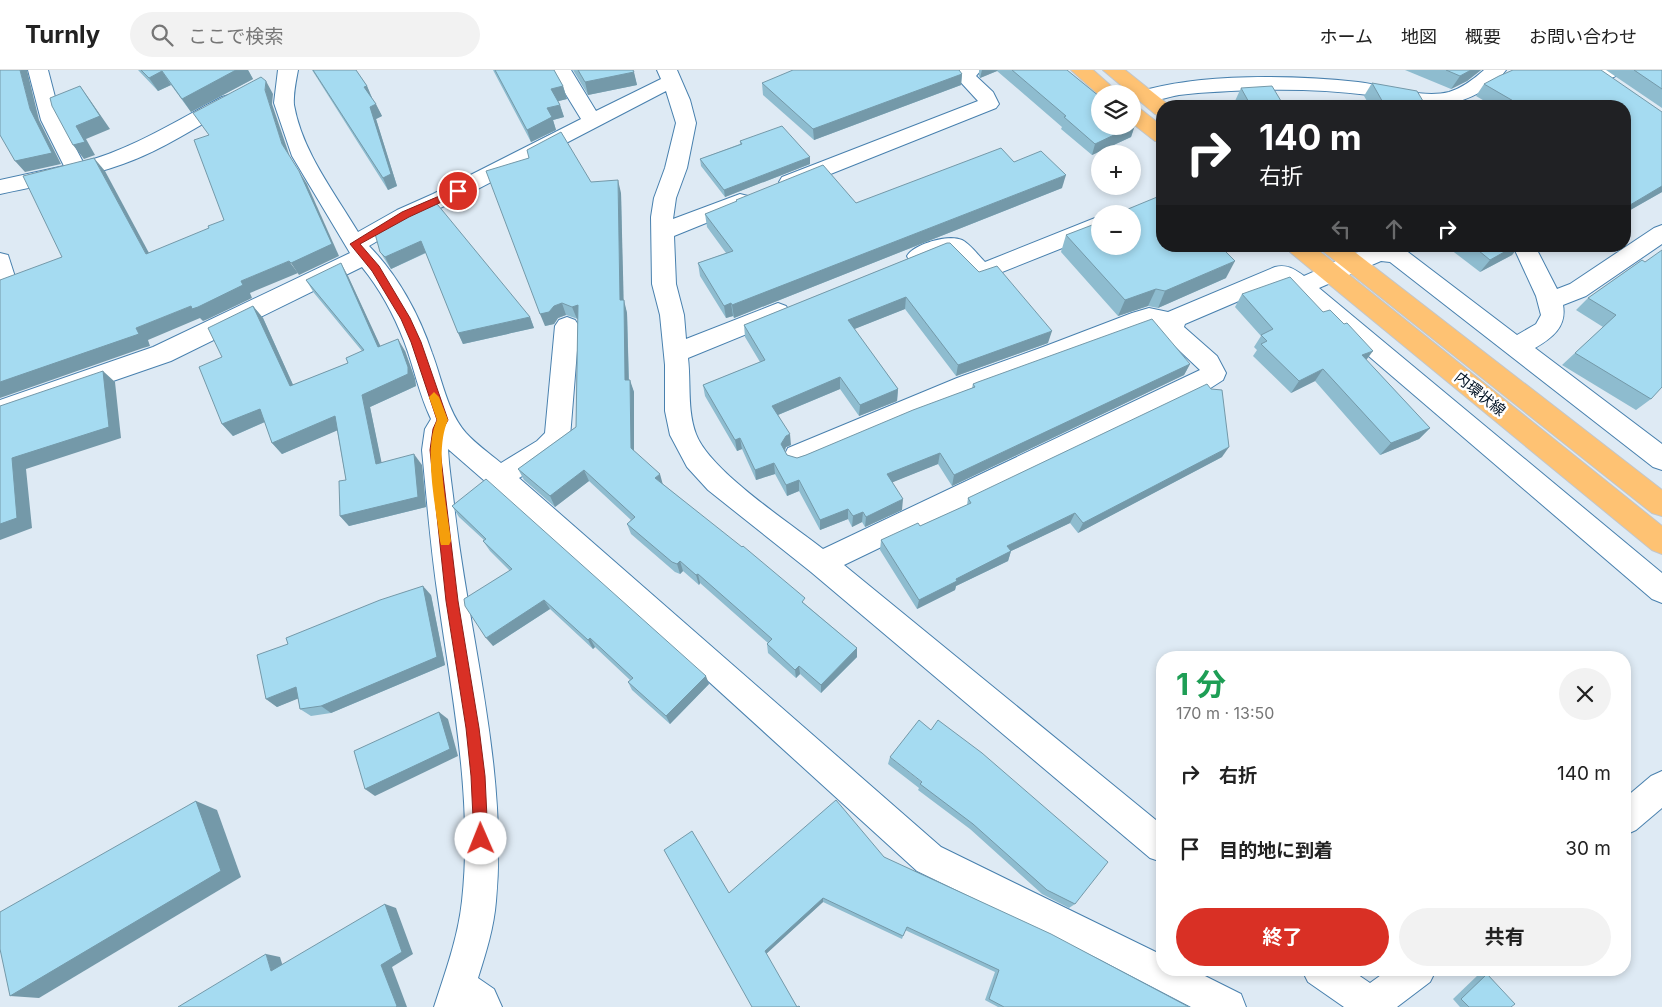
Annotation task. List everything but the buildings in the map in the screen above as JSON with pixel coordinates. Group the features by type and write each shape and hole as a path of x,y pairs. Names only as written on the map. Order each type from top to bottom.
{"main road":[{"path":"1081,70 1099,85"},
{"path":"1113,70 1156,105"},
{"path":"1141,119 1156,131"},
{"name":"内環状線","path":"1305,252 1662,542"},
{"name":"内環状線","path":"1339,252 1662,505"}],"street":[{"path":"38,70 51,120 68,149 77,170"},
{"path":"561,70 592,121"},
{"path":"662,232 989,104 986,96 965,76 971,70"},
{"path":"1455,100 1474,89 1496,70"},
{"path":"282,73 284,103 302,156 360,250 394,298 416,342 442,420 457,441 574,542 929,859 1156,970"},
{"path":"0,410 53,390 139,363 246,315 360,250 405,214 441,199 658,87 670,76 686,123 676,168 665,198 662,232 664,284 672,315 676,354 678,411 683,435 696,459 717,482 821,563 1156,841"},
{"path":"1146,96 1160,91 1177,89 1286,83 1370,89 1438,100"},
{"path":"0,187 77,170 117,158 144,146 247,91"},
{"path":"897,264 943,246 955,246 982,272 1091,228"},
{"path":"1550,301 1578,290 1662,233"},
{"path":"1516,346 1545,329 1552,320 1554,313 1527,252"},
{"path":"1302,286 1379,253 1396,255 1662,459"},
{"path":"0,261 5,283"},
{"path":"821,563 1200,382 1214,373 1208,363 1172,329 1174,320 1284,273 1302,286 1662,590"},
{"path":"676,354 796,305"},
{"path":"797,456 966,385 1052,354 1140,319 1149,316 1160,318 1172,325"},
{"path":"498,478 546,448 558,436 567,326"},
{"path":"442,420 438,429 435,450 452,601 472,728 481,822 478,902 470,943 465,1000"},
{"path":"1631,814 1662,787"},
{"path":"1168,976 1228,1007"},
{"path":"1328,976 1371,1006 1410,976"}],"slow traffic":[{"path":"434,397 442,420 438,429 435,450 445,541"}],"route":[{"path":"458,191 405,214 354,244 366,255 405,318 416,342 442,420 438,429 435,450 452,601 478,776 481,839"}]}
